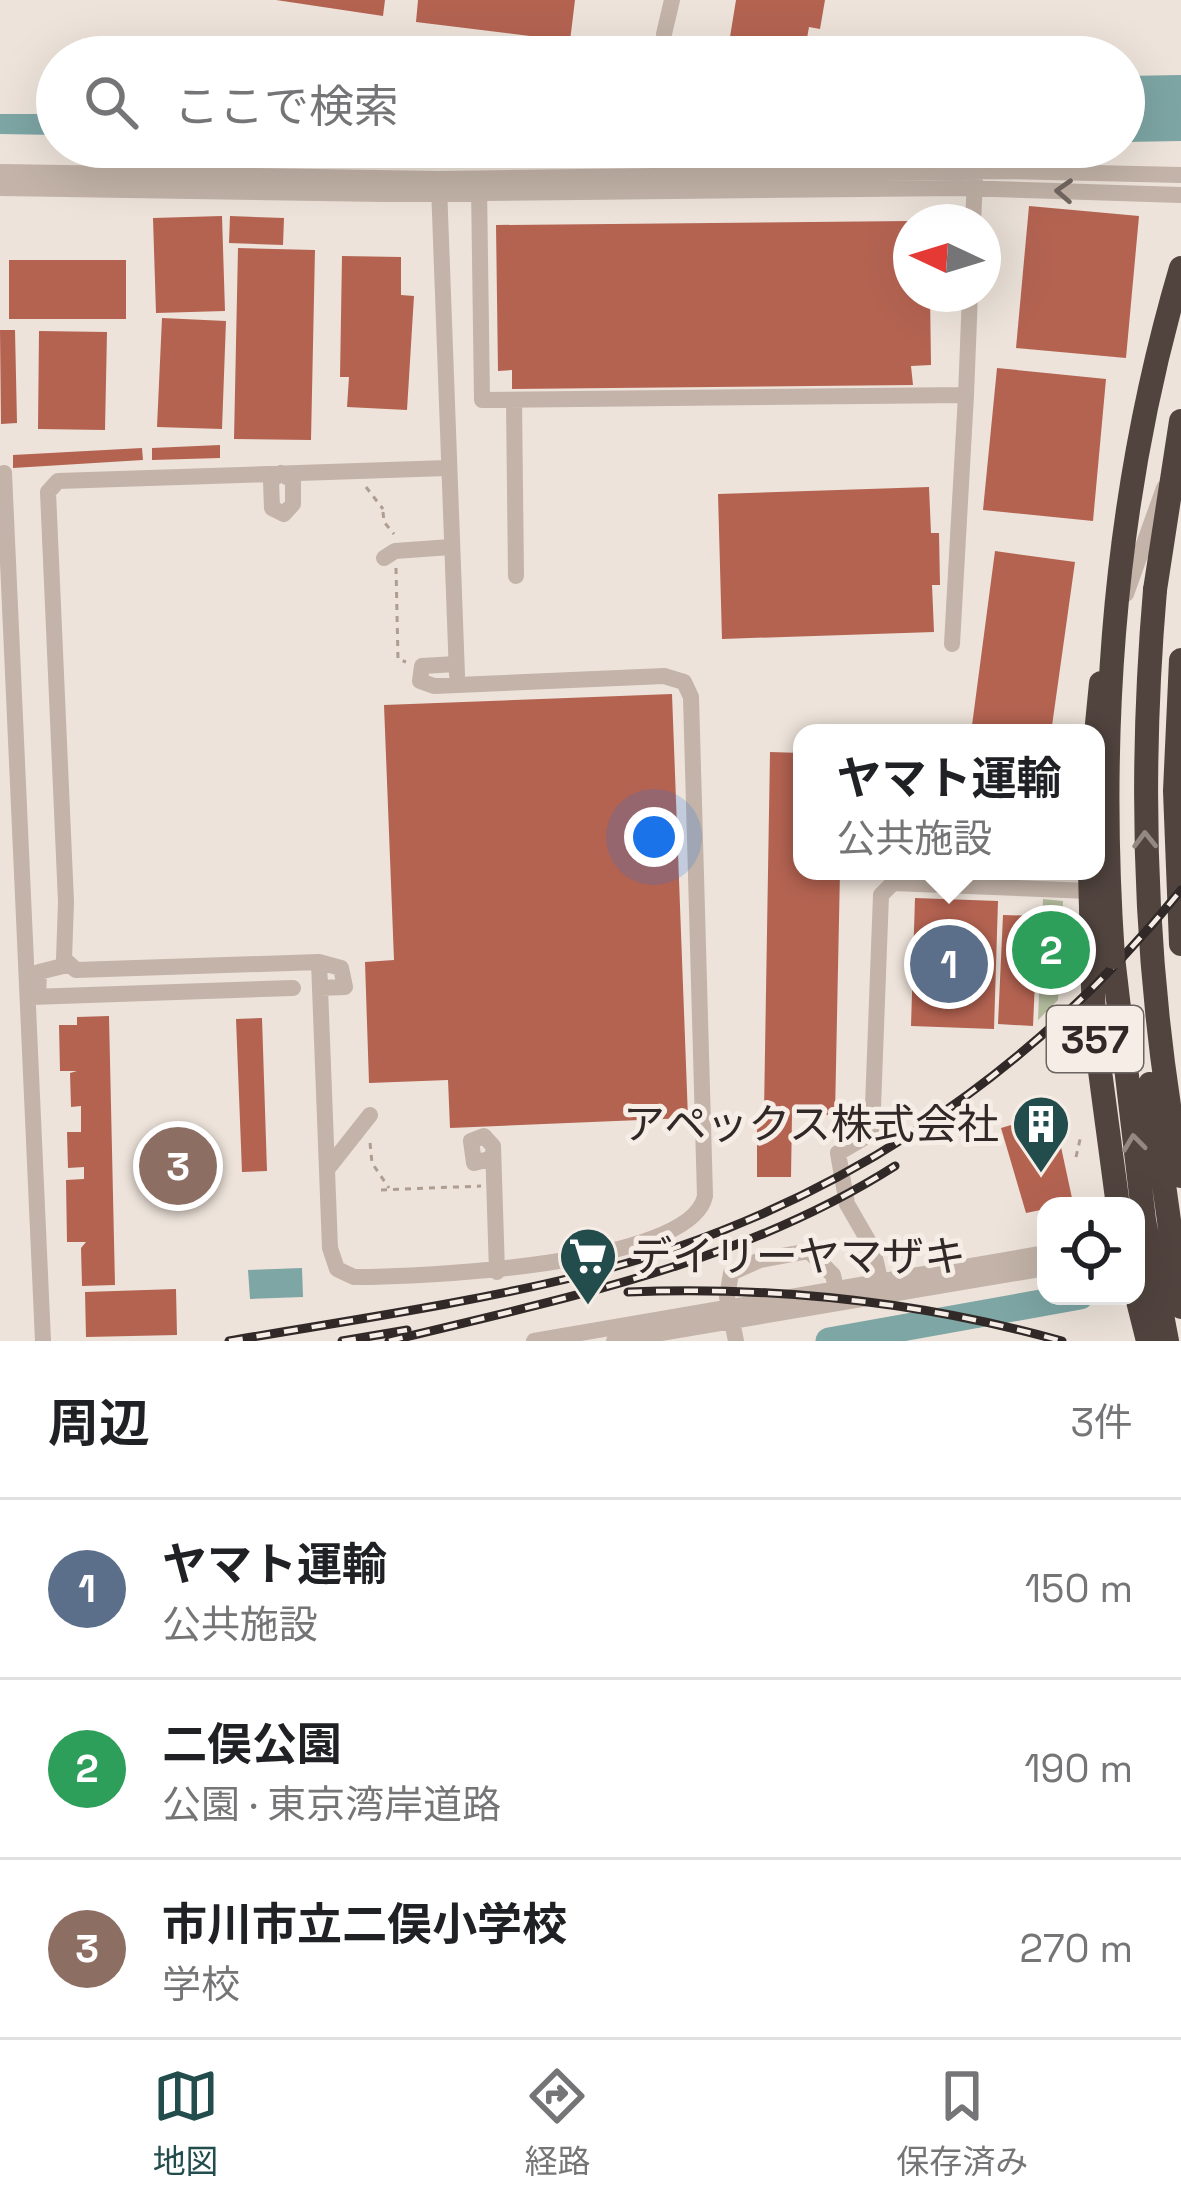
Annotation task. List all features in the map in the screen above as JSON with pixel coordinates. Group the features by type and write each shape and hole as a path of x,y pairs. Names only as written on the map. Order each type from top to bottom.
{"highway":[{"name":"357","path":"1167,1341 1144,1220 1113,957 1107,790 1118,588 1141,436 1181,268"},
{"path":"1097,724 1124,538 1181,312"},
{"path":"1181,422 1149,658 1144,791 1150,957 1147,1060 1181,1307"},
{"path":"1181,660 1175,791 1181,944"},
{"name":"357","path":"1089,881 1094,1027 1117,1197"},
{"path":"1150,957 1181,1176"},
{"path":"1139,1305 1148,1341"}],"street":[{"path":"664,34 672,0"},
{"path":"0,172 439,186"},
{"path":"0,188 1181,175"},
{"path":"975,180 1181,194"},
{"path":"974,204 975,180"},
{"path":"319,962 330,1248 338,1269 354,1277 497,1273 625,1245 688,1223 702,1212 705,1123 691,697 684,682 664,676 457,673 439,186"},
{"path":"479,186 482,400 966,395"},
{"path":"952,644 969,312"},
{"path":"514,400 515,576"},
{"path":"1100,693 1144,536 1181,454"},
{"path":"67,965 48,492 58,482 447,468"},
{"path":"4,473 25,989 34,997 292,988"},
{"path":"390,561 395,551 451,547"},
{"path":"882,1284 873,1249 847,1204 838,1154 872,1133 881,895 893,883 1089,881"},
{"path":"0,894 22,893"},
{"path":"43,1341 34,997 39,972 67,965 76,970 319,962 341,968 345,987 320,988"},
{"path":"326,1174 331,1160 370,1123"},
{"path":"493,1158 497,1273"},
{"path":"733,1325 731,1273 788,1254 809,1251 824,1262 837,1293"},
{"path":"614,1341 733,1325 837,1293 1037,1255"},
{"path":"882,1284 1037,1269"},
{"path":"534,1341 733,1325"}],"path":[{"path":"362,484 383,509 395,541"},
{"path":"383,494 383,509"},
{"path":"390,561 398,659 410,664"},
{"path":"370,1123 372,1163 390,1189"},
{"path":"1076,1156 1082,1135"},
{"path":"381,1190 494,1185"}],"green space":[{"path":"1043,899 1063,901 1058,1000 1038,1020"}],"water":[{"path":"1181,75 1181,141 1145,142 1145,76"},
{"path":"0,114 36,114 36,135 0,134"},
{"path":"302,1268 303,1297 250,1299 248,1270"}],"building":[{"path":"276,0 385,0 383,16"},
{"path":"418,0 575,0 571,36 529,36 416,22"},
{"path":"736,0 825,0 820,29 809,27 807,36 730,36"},
{"path":"1029,206 1139,216 1126,358 1016,348"},
{"path":"222,216 225,311 156,313 153,218"},
{"path":"230,216 284,218 283,245 229,243"},
{"path":"893,221 893,312 930,312 931,365 911,366 913,385 512,389 512,370 498,371 496,225"},
{"path":"238,248 315,250 311,440 234,439"},
{"path":"342,256 401,257 401,295 414,296 407,410 347,407 349,377 340,377"},
{"path":"9,260 126,260 126,319 9,319"},
{"path":"162,318 226,321 222,429 157,427"},
{"path":"0,330 15,330 17,423 1,424"},
{"path":"39,331 107,332 105,430 38,429"},
{"path":"997,368 1106,379 1093,521 983,510"},
{"path":"220,445 220,458 152,460 152,448"},
{"path":"142,448 143,460 13,468 13,455"},
{"path":"929,487 931,533 939,533 940,585 932,585 934,632 722,639 718,494"},
{"path":"995,551 1075,562 1052,724 972,724"},
{"path":"672,694 688,1118 450,1128 448,1080 369,1083 365,962 394,960 384,705"},
{"path":"770,752 793,753 793,880 840,880 835,1115 792,1114 791,1177 757,1177 757,1112 764,1112"},
{"path":"915,898 998,901 994,1029 911,1026"},
{"path":"1003,915 1038,916 1033,1026 998,1024"},
{"path":"109,1016 115,1285 82,1286 81,1248 86,1242 67,1242 66,1180 84,1179 84,1167 68,1168 67,1132 81,1132 81,1106 71,1107 70,1073 77,1071 60,1071 59,1025 77,1025 77,1017"},
{"path":"262,1018 267,1171 242,1172 236,1019"},
{"name":"アペックス株式会社","path":"1038,1117 1048,1152 1061,1147 1072,1197 1037,1197 1037,1211 1026,1213 1001,1128"},
{"path":"176,1289 177,1335 86,1337 85,1292"}],"waterway":[{"path":"829,1341 1037,1304"}],"railway":[{"path":"229,1341 448,1304 579,1276 753,1218 834,1179 912,1133 986,1081 1120,960 1181,890"},
{"path":"389,1341 585,1293 713,1253 776,1229 895,1166"},
{"path":"628,1292 738,1292 847,1300 955,1316 1062,1341"},
{"path":"342,1341 407,1330"}],"place":[{"name":"二俣公園","path":"1051,950"},
{"name":"ヤマト運輸","path":"949,964"},
{"name":"市川市立二俣小学校","path":"178,1166"},
{"name":"アペックス株式会社","path":"1041,1175"},
{"name":"デイリーヤマザキ","path":"588,1307"}]}
